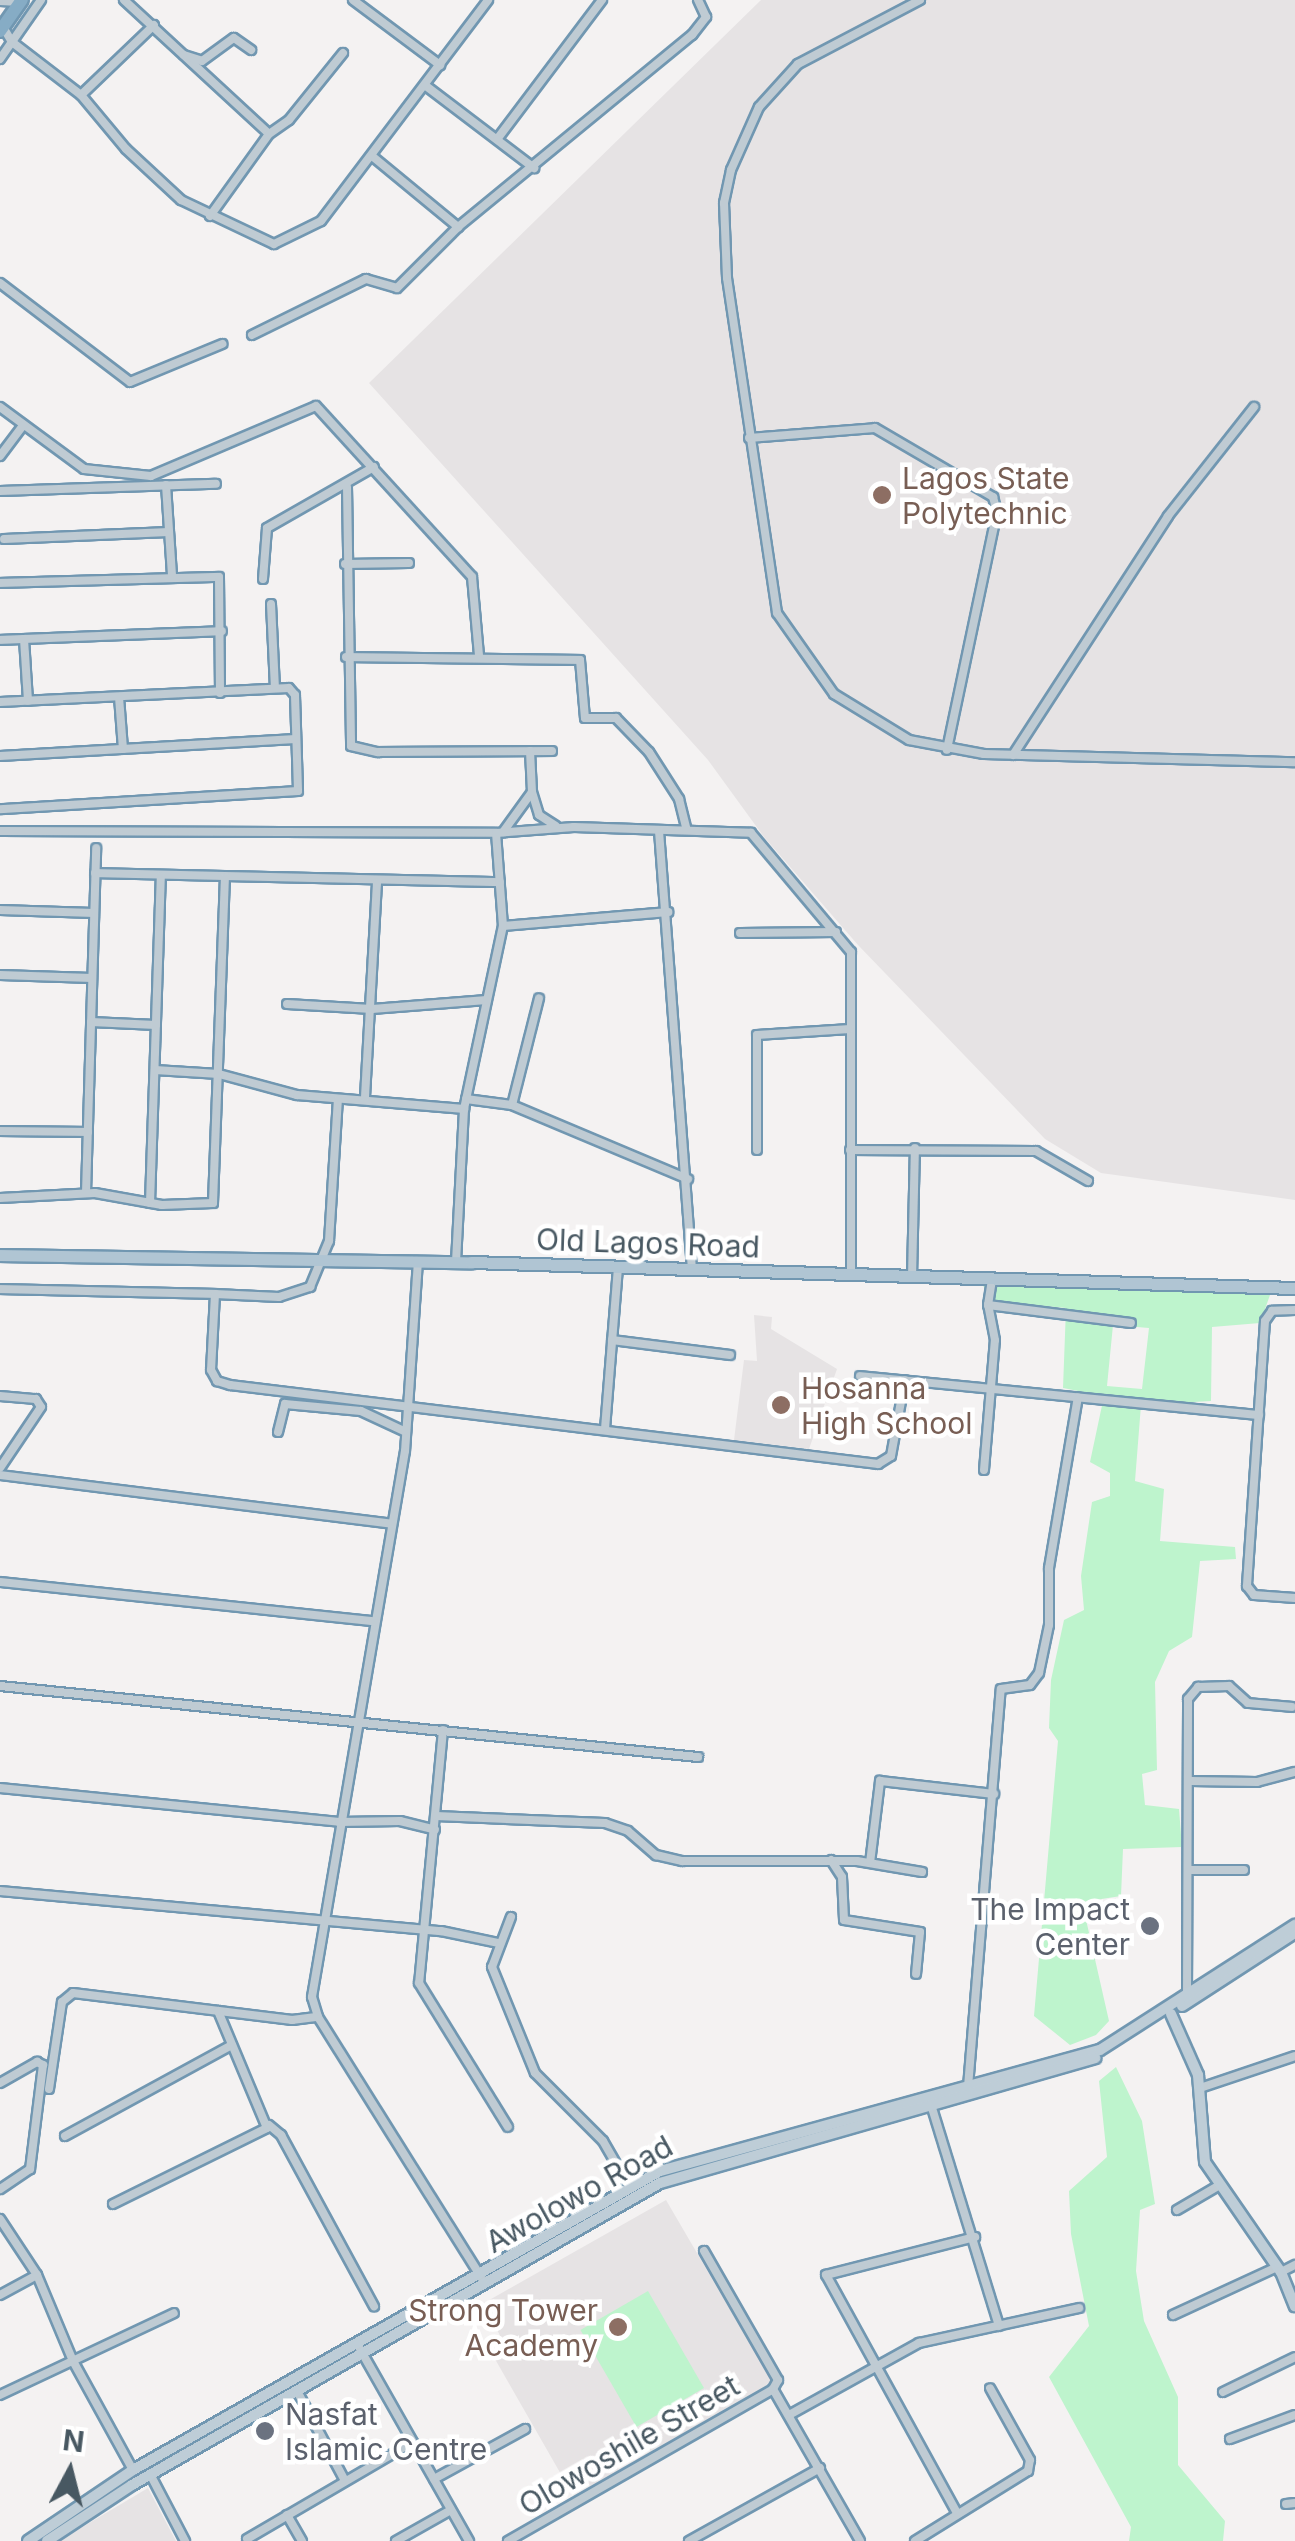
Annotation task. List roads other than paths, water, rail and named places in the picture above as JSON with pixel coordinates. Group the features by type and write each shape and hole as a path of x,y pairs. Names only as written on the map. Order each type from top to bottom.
{"highway":[{"path":"2,29 21,1"}],"main road":[{"name":"Old Lagos Road","path":"0,1255 418,1261 1295,1288"},
{"name":"Awolowo Road","path":"1113,2046 1295,1925"},
{"name":"Awolowo Road","path":"28,2541 133,2470 686,2171 932,2108 1102,2052 1170,2014 1295,1934"},
{"path":"1170,2014 1200,2088 1199,2139 1218,2186 1279,2269 1295,2306"},
{"name":"Awolowo Road","path":"483,2281 630,2188 682,2162 1102,2052"},
{"name":"Awolowo Road","path":"46,2541 360,2349"}],"street":[{"path":"0,59 41,0"},
{"path":"124,0 184,55 197,74 269,134"},
{"path":"353,0 440,65"},
{"path":"2,29 12,42 81,95 140,163 210,216 267,243 294,240 321,222 488,0"},
{"path":"498,138 602,0"},
{"path":"252,335 366,279 394,290 427,265 458,227 692,36 706,18 698,0"},
{"path":"920,0 798,64 760,106 731,170 723,231 749,438 777,613 797,648 858,712 908,740 947,750 1013,755 1295,762"},
{"path":"0,1 21,1"},
{"path":"81,95 154,25"},
{"path":"184,55 202,61 234,38 251,50"},
{"path":"210,216 269,134 289,120 342,53"},
{"path":"426,86 534,168"},
{"path":"372,156 458,227"},
{"path":"0,283 130,382 222,344"},
{"path":"0,406 92,472 151,476 316,406 472,577 479,655"},
{"path":"1013,755 1168,516 1254,407"},
{"path":"0,456 23,424"},
{"path":"749,438 875,428 993,497 998,512 947,750"},
{"path":"263,580 267,528 347,488 374,467"},
{"path":"0,490 216,484"},
{"path":"166,485 172,576"},
{"path":"347,488 348,740 356,749 552,751"},
{"path":"4,539 169,532"},
{"path":"345,564 408,563"},
{"path":"0,583 219,577 220,693"},
{"path":"271,604 274,688"},
{"path":"0,640 222,631"},
{"path":"24,639 28,700"},
{"path":"346,657 479,655 580,660 585,718 616,718 649,752 672,784 687,830"},
{"path":"0,702 274,688 296,695 298,792 291,796 0,809"},
{"path":"119,697 123,749"},
{"path":"0,756 296,739"},
{"path":"530,750 532,792 539,815 559,828"},
{"path":"456,1262 465,1104 502,926 499,832 532,792"},
{"path":"0,831 499,832 559,828 751,833 850,952 851,1276"},
{"path":"659,831 692,1269"},
{"path":"86,1193 96,848"},
{"path":"95,873 500,882"},
{"path":"150,1202 162,876"},
{"path":"0,1198 86,1193 150,1202 213,1203 224,877"},
{"path":"366,1097 378,882"},
{"path":"0,910 94,912"},
{"path":"502,926 668,912"},
{"path":"740,933 836,932"},
{"path":"0,975 92,978"},
{"path":"512,1104 539,998"},
{"path":"287,1004 372,1009 487,1000"},
{"path":"91,1022 156,1024"},
{"path":"757,1150 757,1035 850,1028"},
{"path":"155,1070 219,1074 297,1096 512,1104 688,1179"},
{"path":"0,1288 215,1294 304,1292 330,1234 338,1099"},
{"path":"0,1131 88,1132"},
{"path":"912,1278 915,1148"},
{"path":"850,1150 1041,1152 1088,1181"},
{"path":"418,1261 392,1524 372,1621 312,1997 318,2018 483,2281"},
{"path":"605,1429 618,1267"},
{"path":"984,1470 995,1340 988,1306 992,1280"},
{"path":"215,1294 211,1370 217,1381 878,1464 890,1456 905,1380"},
{"path":"988,1306 1131,1323"},
{"path":"1295,1310 1267,1314 1248,1590 1295,1598"},
{"path":"612,1340 730,1355"},
{"path":"860,1376 1259,1415"},
{"path":"0,1396 36,1399 41,1407 0,1471 392,1524"},
{"path":"968,2090 1001,1689 1034,1681 1046,1641 1048,1568 1078,1397"},
{"path":"278,1432 285,1404 360,1411 404,1431"},
{"path":"0,1582 372,1621"},
{"path":"0,1686 698,1758"},
{"path":"1187,1995 1191,1692 1228,1686 1248,1703 1292,1707"},
{"path":"443,1730 423,1930 424,1994 508,2128"},
{"path":"1190,1782 1257,1782 1295,1772"},
{"path":"870,1863 880,1781 994,1794"},
{"path":"0,1788 339,1822 400,1821 435,1830"},
{"path":"436,1816 605,1823 628,1831 656,1854 682,1861 831,1860 922,1872"},
{"path":"831,1860 842,1876 844,1920 920,1932 916,1974"},
{"path":"1188,1870 1244,1870"},
{"path":"0,1892 423,1930 498,1943"},
{"path":"511,1917 492,1966 535,2073 603,2141 630,2188"},
{"path":"49,2089 66,1996 318,2018"},
{"path":"218,2012 269,2125 281,2135 374,2306"},
{"path":"65,2136 232,2045"},
{"path":"1200,2088 1295,2056"},
{"path":"0,2083 37,2062 42,2065 30,2168 0,2189"},
{"path":"932,2108 1000,2326"},
{"path":"113,2204 269,2125"},
{"path":"1177,2210 1218,2186"},
{"path":"0,2219 36,2276 73,2361 133,2470"},
{"path":"958,2514 827,2282 830,2270 975,2237"},
{"path":"704,2252 778,2380 773,2389 860,2541"},
{"path":"1173,2315 1279,2269 1295,2266"},
{"path":"0,2296 36,2276"},
{"path":"789,2414 870,2364 919,2343 1079,2308"},
{"path":"0,2395 174,2313"},
{"path":"360,2349 469,2541"},
{"path":"1222,2392 1295,2357"},
{"path":"915,2541 1030,2466 990,2388"},
{"name":"Olowoshile Street","path":"508,2541 773,2389"},
{"path":"296,2391 345,2481"},
{"path":"1230,2440 1295,2415"},
{"path":"434,2479 526,2429"},
{"path":"247,2539 413,2442"},
{"path":"688,2541 820,2468"},
{"path":"150,2474 185,2541"},
{"path":"396,2541 451,2510"},
{"path":"287,2516 302,2541"}],"place":[{"name":"Lagos State Polytechnic","path":"882,495"},
{"name":"Hosanna High School","path":"781,1405"},
{"name":"The Impact Center","path":"1150,1926"},
{"name":"Strong Tower Academy","path":"618,2327"},
{"name":"Nasfat Islamic Centre","path":"265,2431"}]}
